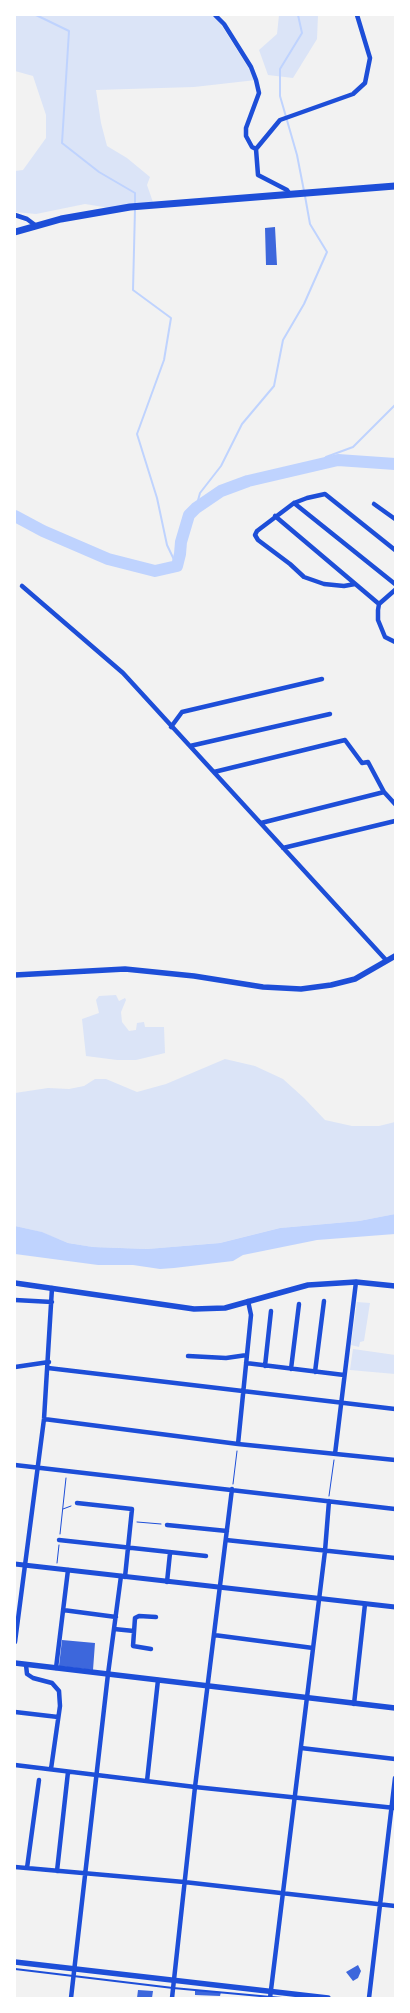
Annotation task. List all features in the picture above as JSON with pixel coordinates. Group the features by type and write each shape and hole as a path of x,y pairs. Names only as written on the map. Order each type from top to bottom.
{"highway":[{"path":"15,232 35,225 130,207 395,186"}],"main road":[{"path":"15,975 125,969 194,976 263,987 301,989 331,986 355,979 395,956"},
{"path":"15,1283 194,1309 225,1308 308,1285 356,1282 395,1286"},
{"path":"15,1663 395,1708"},
{"path":"15,1962 173,1984 271,1995 328,1998"}],"street":[{"path":"215,15 224,24 251,67 256,80 259,92 246,128 246,136 252,147 256,148"},
{"path":"290,194 287,190 258,175 256,148 280,120 353,94 366,83 370,58 357,15"},
{"path":"15,215 27,219 35,225"},
{"path":"355,584 344,586 311,581 258,540 255,535 257,531 294,503 325,494 395,550"},
{"path":"294,503 395,584"},
{"path":"374,504 395,519"},
{"path":"275,516 379,604"},
{"path":"22,586 124,673 171,727 386,960"},
{"path":"395,590 379,604 378,620 385,637 395,642"},
{"path":"171,727 182,712 322,679"},
{"path":"190,746 330,714"},
{"path":"214,772 345,740 362,763 368,762 384,792 395,804"},
{"path":"261,823 384,792"},
{"path":"283,848 395,821"},
{"path":"335,1454 356,1282"},
{"path":"15,1642 16,1622 44,1420 52,1288"},
{"path":"15,1300 52,1302"},
{"path":"238,1444 252,1315 248,1301"},
{"path":"316,1372 324,1301"},
{"path":"291,1369 299,1304"},
{"path":"265,1366 271,1311"},
{"path":"188,1356 226,1358 247,1355"},
{"path":"15,1367 49,1362"},
{"path":"246,1364 344,1375"},
{"path":"48,1368 395,1409"},
{"path":"44,1420 238,1444 395,1460"},
{"path":"15,1465 395,1509"},
{"path":"172,1998 195,1787 232,1490"},
{"path":"271,1995 325,1551 328,1501"},
{"path":"71,1998 108,1674 132,1521 132,1509 77,1503"},
{"path":"167,1525 227,1532"},
{"path":"59,1540 206,1556"},
{"path":"226,1540 395,1558"},
{"path":"166,1582 170,1553"},
{"path":"15,1564 395,1607"},
{"path":"56,1668 68,1570"},
{"path":"354,1704 365,1604"},
{"path":"63,1610 116,1617"},
{"path":"151,1649 133,1646 136,1616 156,1617"},
{"path":"114,1629 134,1631"},
{"path":"214,1635 313,1648"},
{"path":"26,1665 27,1674 33,1678 52,1683 59,1691 58,1717 51,1769"},
{"path":"147,1781 158,1680"},
{"path":"15,1712 58,1717"},
{"path":"301,1748 395,1759"},
{"path":"15,1765 195,1787 393,1808"},
{"path":"57,1872 68,1772"},
{"path":"369,1998 393,1808 395,1778"},
{"path":"27,1868 39,1780"},
{"path":"15,1867 184,1882 395,1906"}],"lane":[{"path":"15,1969 74,1977 173,1984"},
{"path":"271,1995 282,1998"}],"path":[{"path":"232,1490 238,1444"},
{"path":"328,1501 335,1454"},
{"path":"67,1471 63,1510 77,1503"},
{"path":"132,1521 167,1525"}],"shaded area":[{"path":"15,15 215,15 256,80 194,87 96,90 107,146 127,158 150,177 147,185 154,205 116,209 85,204 36,214 15,212 15,171 23,170 46,138 46,115 33,76 15,71"},
{"path":"279,15 318,15 317,39 293,78 268,75 259,50 277,34"},
{"path":"116,995 119,1001 125,998 126,1000 121,1012 122,1022 129,1031 136,1030 137,1023 144,1022 145,1027 164,1027 165,1053 136,1060 117,1060 86,1056 82,1019 99,1013 96,1000 99,996"},
{"path":"225,1059 255,1066 283,1079 325,1120 352,1126 379,1126 395,1122 395,1214 359,1221 280,1228 220,1243 147,1249 93,1247 68,1243 41,1232 15,1226 15,1093 48,1088 69,1089 84,1086 95,1079 106,1079 137,1092 166,1084"},
{"path":"357,1302 370,1303 364,1341 360,1342 359,1347 351,1345"},
{"path":"353,1349 395,1355 395,1374 350,1370"}],"water":[{"path":"395,1214 395,1234 317,1240 243,1255 233,1261 174,1268 160,1269 133,1265 98,1265 15,1254 15,1226 42,1232 68,1243 93,1247 147,1249 220,1243 280,1228 359,1221"}],"building":[{"path":"275,227 277,265 266,265 265,228"},
{"path":"62,1640 95,1643 93,1670 59,1666"},
{"path":"358,1965 361,1971 358,1978 353,1981 346,1972"},
{"path":"138,1990 153,1991 152,1998 137,1998"},
{"path":"195,1990 221,1992 220,1996 195,1995"}],"waterway":[{"path":"36,15 69,31 62,143 99,172 135,193 135,204"},
{"path":"298,15 302,33 280,69 280,96 297,155 304,191"},
{"path":"196,508 200,493 221,466 242,424 274,386 283,340 304,304 327,252 310,224 305,196"},
{"path":"135,209 133,290 171,318 164,360 137,434 157,498 167,545 177,566"},
{"path":"321,463 326,457 353,447 395,405"},
{"path":"15,516 43,531 108,559 155,571 177,566 181,542 189,515 221,491 248,481 338,460 395,464"}]}
